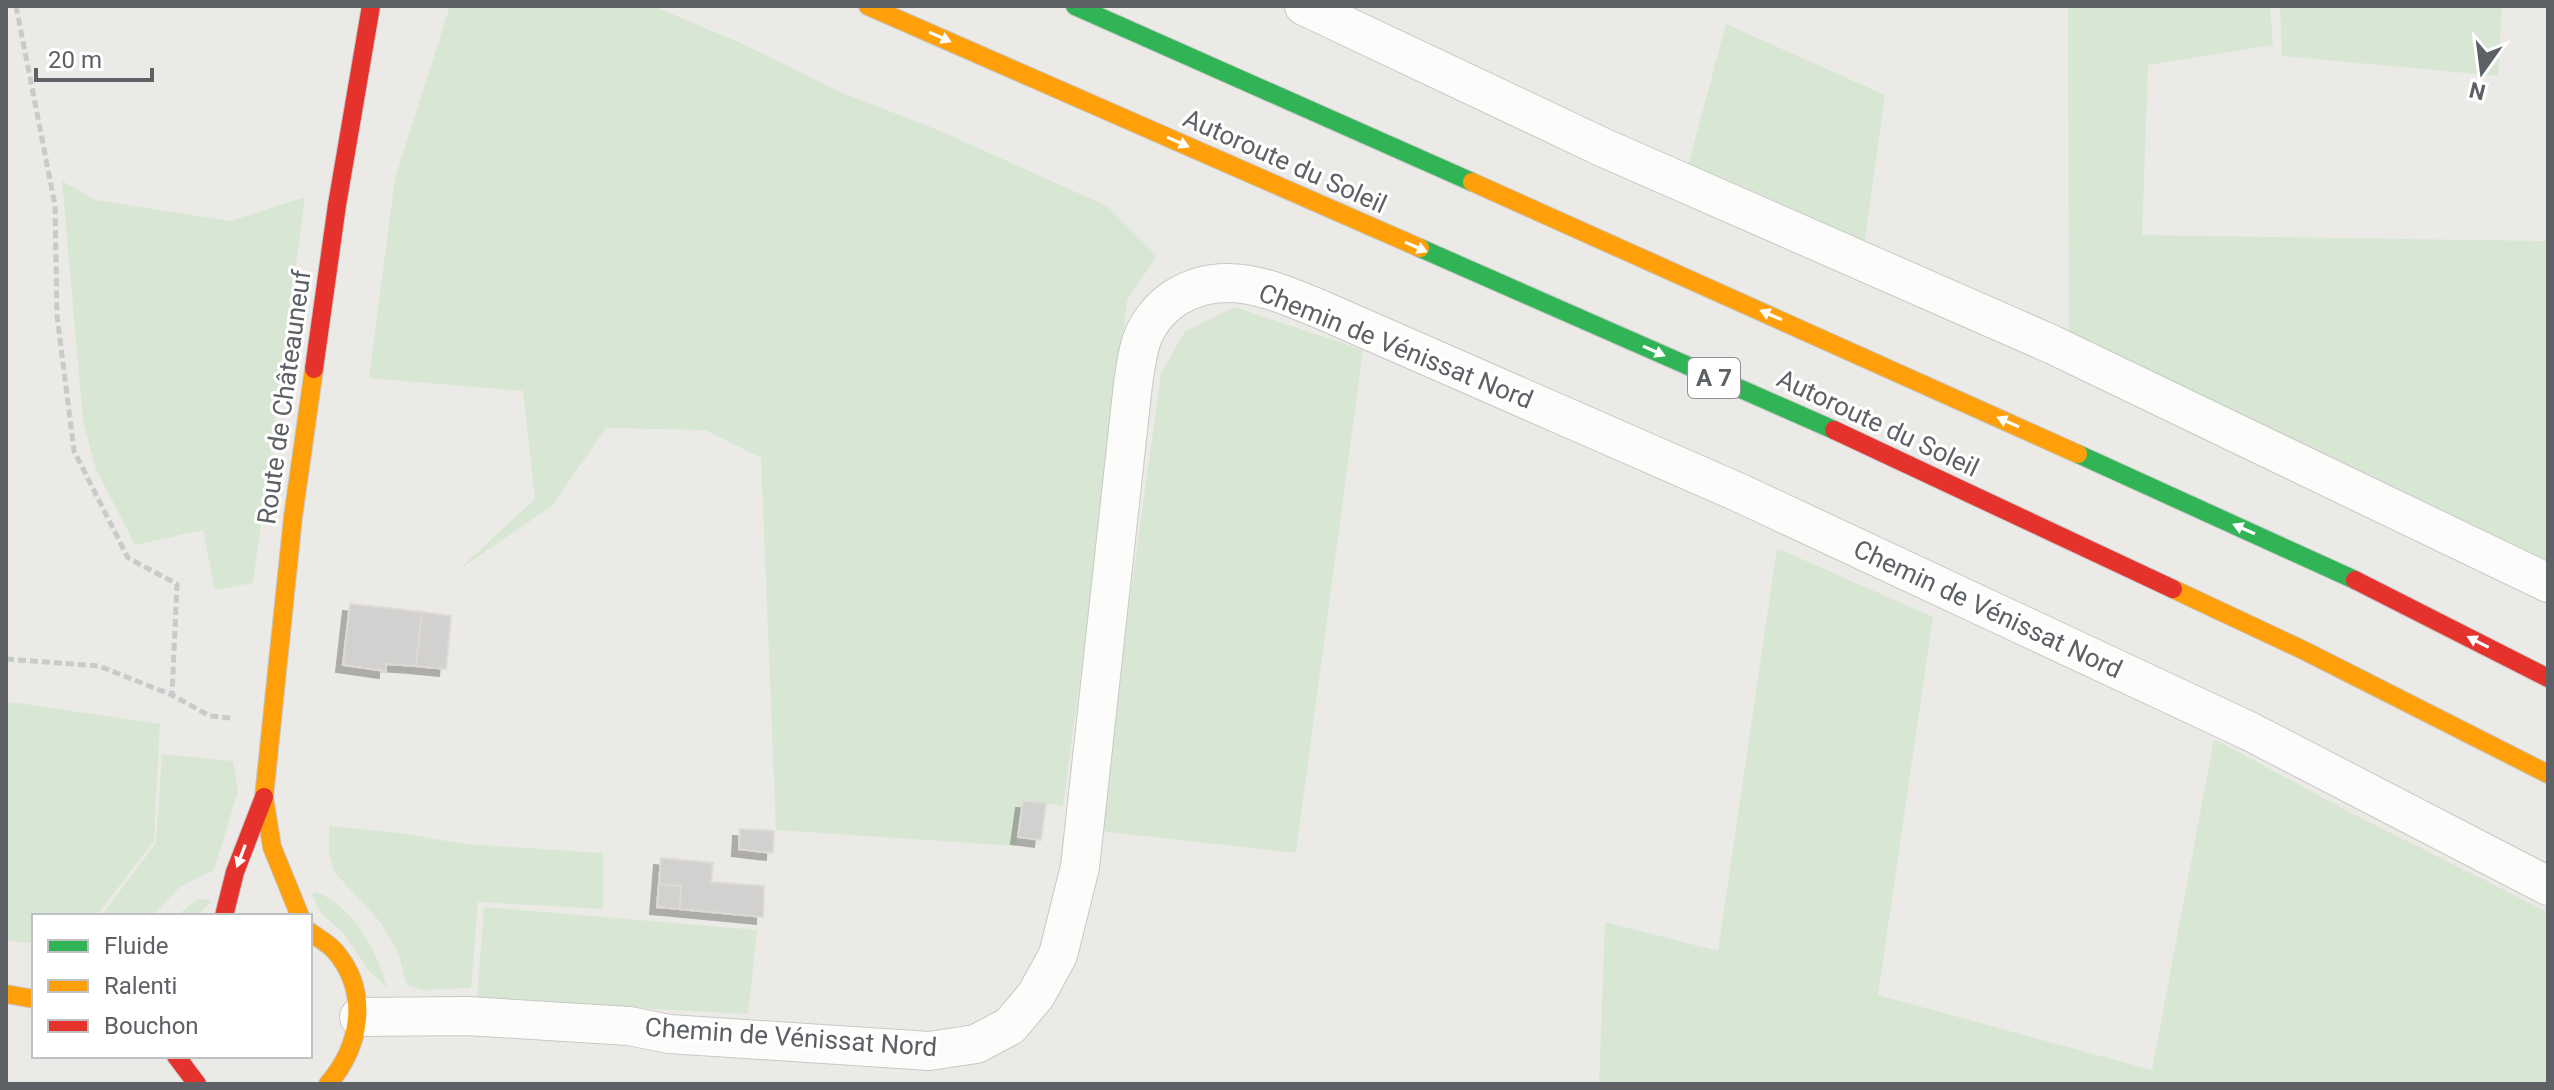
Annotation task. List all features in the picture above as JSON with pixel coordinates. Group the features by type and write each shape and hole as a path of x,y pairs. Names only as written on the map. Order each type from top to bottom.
{"main road":[{"name":"Route de Châteauneuf","path":"224,914 235,872 264,797 293,517 337,205 371,6"},
{"name":"Autoroute du Soleil","path":"868,6 1834,430 2305,651 2548,774"},
{"name":"Autoroute du Soleil","path":"1075,6 1823,338 2343,574 2548,678"},
{"name":"Route de Châteauneuf","path":"264,797 272,847 299,914"},
{"path":"312,934 335,951 353,981 359,1017 354,1046 341,1072 328,1084"},
{"path":"6,994 32,999"},
{"path":"178,1058 197,1084"}],"street":[{"path":"1304,6 1602,147 2051,344 2548,583"},
{"name":"Chemin de Vénissat Nord","path":"359,1017 482,1017 629,1026 669,1034 923,1052 976,1044 1010,1026 1036,995 1058,955 1080,867 1133,384 1142,340 1161,308 1192,287 1232,282 1279,293 1322,310 1742,494 2249,731 2548,886"}],"path":[{"path":"16,6 55,205 57,315 74,451 128,558 177,584 172,695"},
{"path":"6,659 99,666 172,695 210,716 272,723"}],"green space":[{"path":"450,6 653,6 743,44 840,92 938,130 1107,206 1157,256 1127,300 1112,439 1063,806 1022,799 1016,846 776,830 761,458 705,430 606,428 552,506 457,571 535,499 523,391 369,378 395,178"},
{"path":"2068,6 2270,6 2273,45 2148,65 2142,235 2548,241 2548,569 2069,331"},
{"path":"2280,6 2502,6 2498,76 2282,56"},
{"path":"1726,24 1885,95 1864,246 1687,169"},
{"path":"62,181 96,200 230,221 305,197 253,583 215,590 203,530 135,545 96,469 83,421"},
{"path":"1235,307 1363,350 1296,853 1098,831 1161,373 1185,331"},
{"path":"1777,548 1933,617 1878,995 2152,1070 2214,739 2359,817 2548,912 2548,1084 1599,1084 1605,922 1718,951"},
{"path":"11,702 160,724 154,841 98,914 32,914 32,944 6,940 6,708"},
{"path":"162,754 233,761 238,791 214,870 180,887 154,914 103,914 156,843"},
{"path":"329,826 465,844 603,853 603,909 478,902 471,988 422,990 407,985 398,952 381,923 335,873 329,853"},
{"path":"317,892 343,909 362,932 377,959 387,988 369,971 343,933 319,911 312,894"},
{"path":"198,899 212,900 200,914 179,914"},
{"path":"484,907 757,930 748,1014 477,1000"}],"building":[{"path":"350,604 422,612 416,666 386,664 386,671 343,665"},
{"path":"422,612 451,616 446,669 416,666"},
{"path":"1023,801 1046,803 1041,840 1018,837"},
{"path":"740,829 774,831 773,853 739,849"},
{"path":"661,858 713,863 711,882 764,886 763,917 680,909 681,886 659,884"},
{"path":"659,884 681,886 680,909 657,907"}],"traffic: fast":[{"path":"1075,6 1472,182"},
{"path":"1420,248 1834,430"},
{"path":"2078,454 2355,580"}],"traffic: slow":[{"path":"868,6 1420,248"},
{"path":"1472,182 2078,454"},
{"path":"299,914 272,847 264,797 293,517 314,369"},
{"path":"2173,589 2305,651 2548,774"},
{"path":"312,933 332,948 346,967 357,1001 354,1036 348,1053 328,1084"},
{"path":"6,994 32,999"}],"traffic: jam":[{"path":"314,369 337,205 371,6"},
{"path":"1834,430 2173,589"},
{"path":"2355,580 2548,678"},
{"path":"224,914 235,872 264,797"},
{"path":"178,1058 197,1084"}]}
